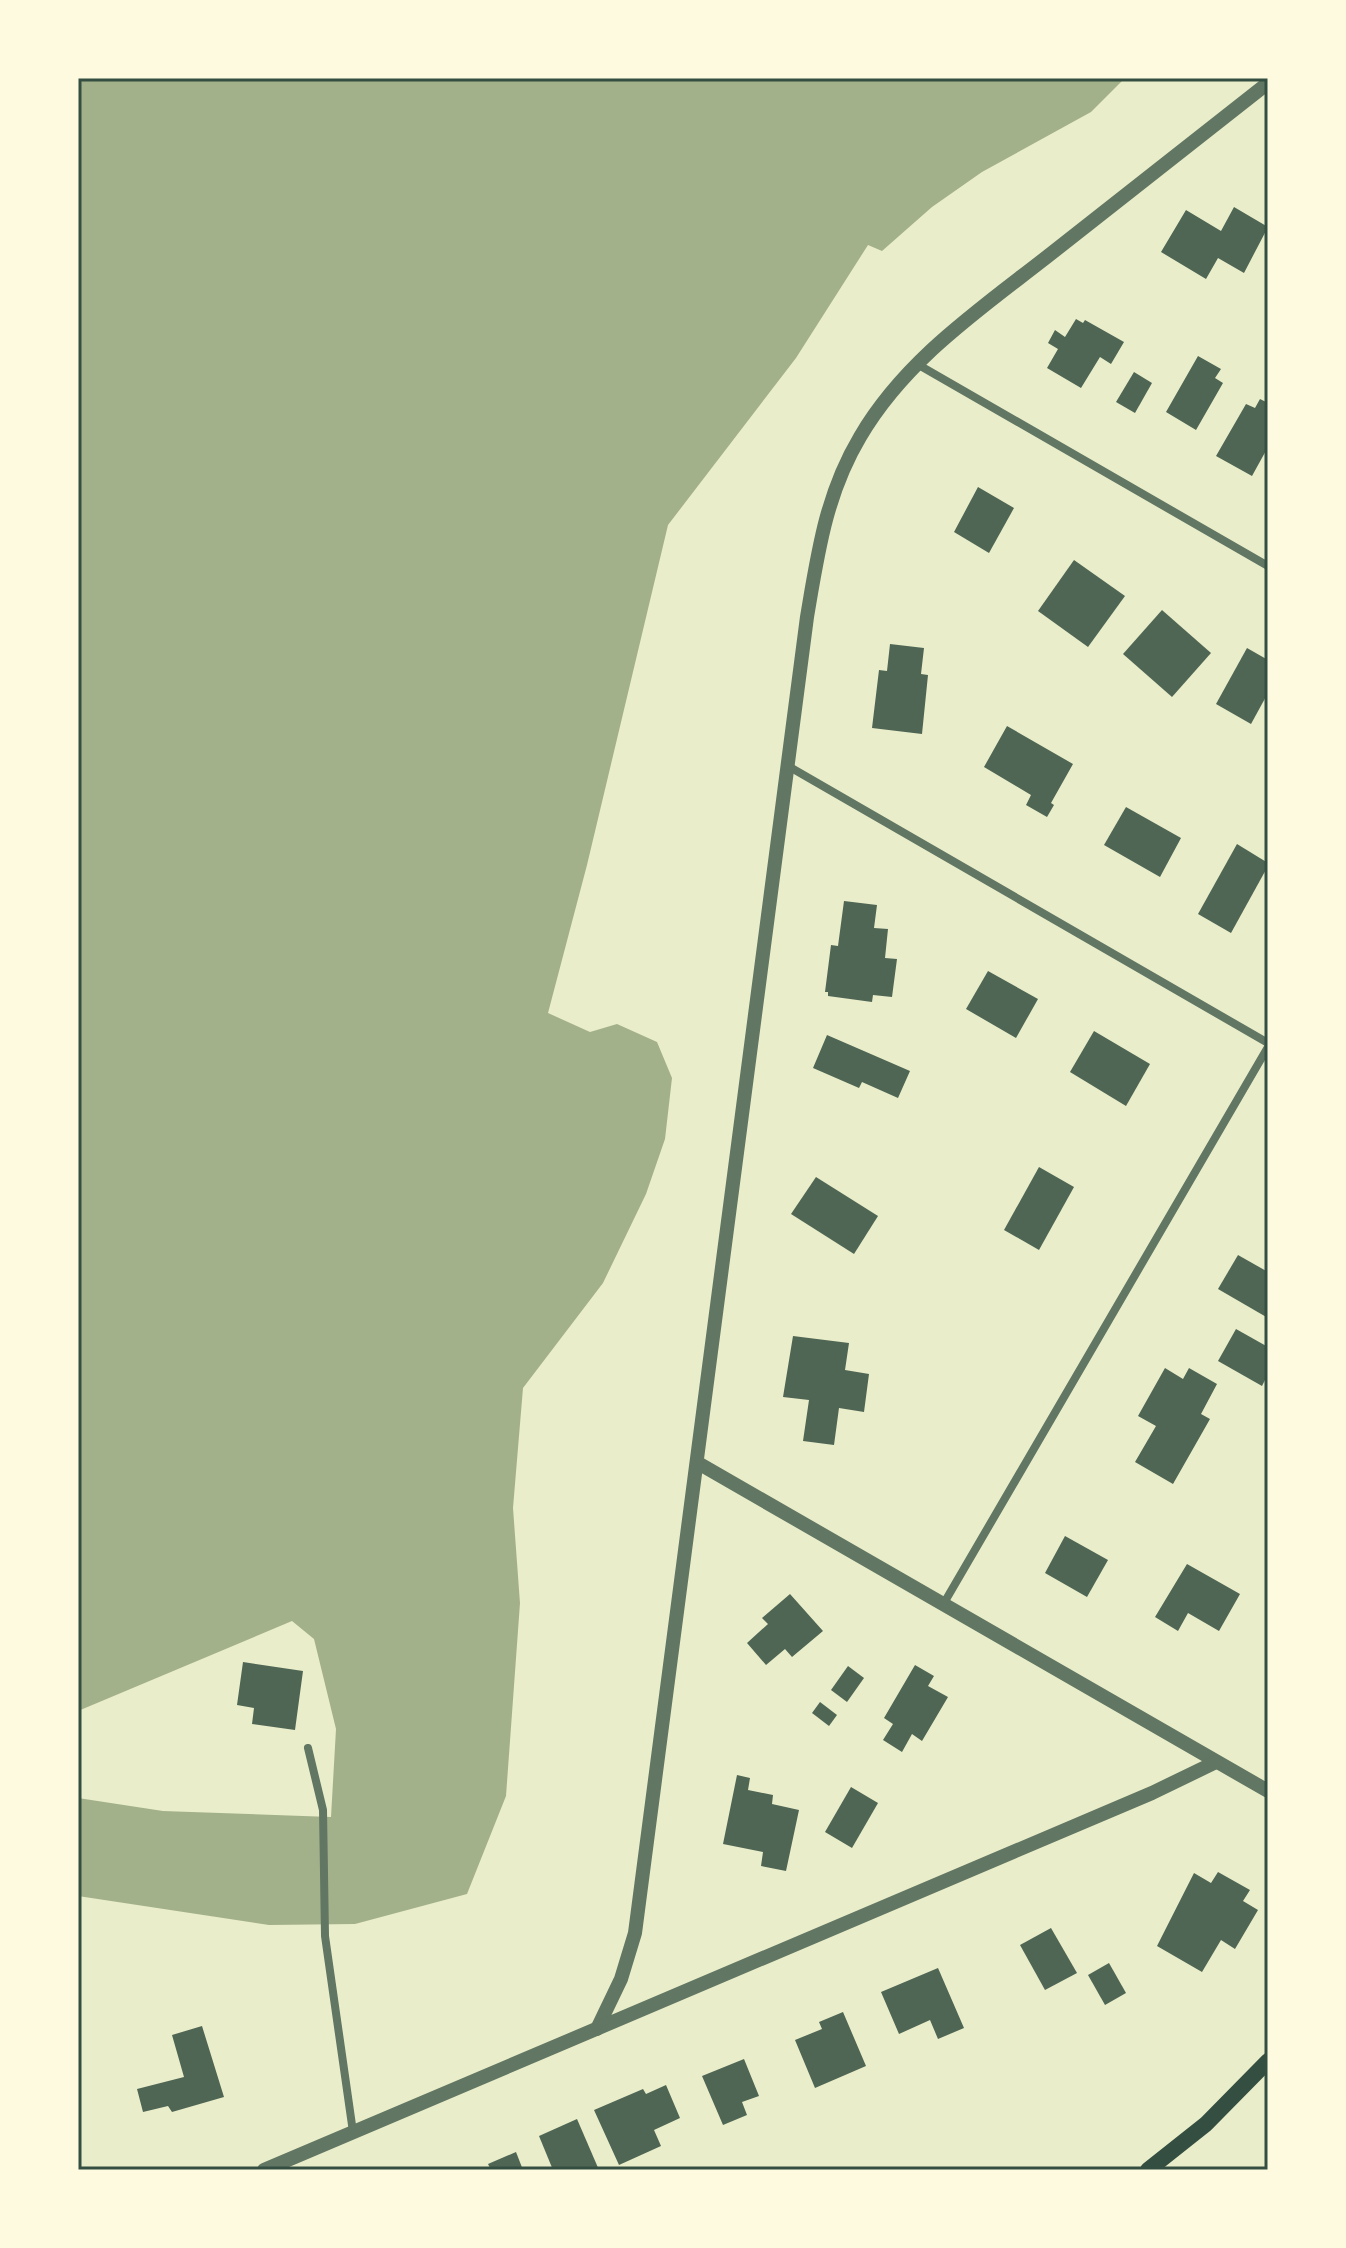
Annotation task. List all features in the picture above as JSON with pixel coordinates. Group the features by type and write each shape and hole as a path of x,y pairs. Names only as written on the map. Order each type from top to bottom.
{"main road":[{"path":"1148,2170 1206,2124 1268,2061"}],"street":[{"path":"597,2029 621,1979 635,1933 807,617 826,515 834,490 859,438 880,406 937,344 1265,89"},
{"path":"916,364 1268,566"},
{"path":"787,766 1268,1045 944,1603"},
{"path":"698,1463 1268,1791"},
{"path":"308,1748 323,1810 325,1936 353,2132"},
{"path":"264,2170 1152,1793 1216,1762"}],"shaded area":[{"path":"78,78 1125,78 1091,112 982,172 932,207 882,251 868,245 796,358 668,525 587,865 548,1013 590,1032 617,1024 657,1042 672,1078 665,1139 646,1194 603,1283 523,1388 513,1508 520,1603 506,1796 467,1894 355,1924 269,1925 78,1896 78,1798 163,1811 331,1817 336,1729 314,1639 292,1621 78,1711"}],"building":[{"path":"1234,207 1268,227 1244,273 1218,258 1206,279 1161,252 1186,210 1221,231"},
{"path":"1076,319 1083,323 1085,320 1124,342 1111,364 1100,357 1081,388 1047,368 1058,349 1048,343 1055,330 1065,337"},
{"path":"1198,356 1221,369 1215,378 1223,383 1196,430 1166,412"},
{"path":"1134,372 1152,383 1135,413 1116,402"},
{"path":"1260,399 1268,403 1268,447 1252,476 1216,456 1246,404 1255,408"},
{"path":"978,487 1014,508 989,553 954,532"},
{"path":"1074,560 1125,596 1088,647 1038,611"},
{"path":"1162,610 1211,653 1172,697 1123,654"},
{"path":"890,644 924,648 921,674 928,675 922,734 872,728 879,670 887,671"},
{"path":"1247,648 1268,660 1268,693 1251,724 1216,704"},
{"path":"1007,726 1073,764 1051,803 1054,805 1047,817 1026,805 1031,795 984,767"},
{"path":"1126,807 1181,838 1160,877 1104,845"},
{"path":"1237,844 1268,863 1268,866 1231,933 1198,914"},
{"path":"844,901 877,905 874,928 888,929 885,958 897,959 892,997 873,995 872,1002 828,996 825,992 831,945 838,946"},
{"path":"988,971 1038,999 1016,1038 966,1009"},
{"path":"1094,1031 1150,1064 1126,1106 1070,1072"},
{"path":"827,1035 910,1071 898,1098 862,1082 859,1088 813,1068"},
{"path":"1039,1167 1074,1187 1039,1250 1004,1230"},
{"path":"816,1177 878,1216 854,1254 791,1214"},
{"path":"1238,1255 1268,1272 1268,1318 1218,1289"},
{"path":"1236,1329 1268,1347 1268,1374 1262,1386 1218,1361"},
{"path":"793,1336 849,1343 845,1370 869,1374 864,1412 839,1408 834,1445 803,1441 809,1400 783,1397"},
{"path":"1165,1368 1183,1379 1189,1368 1217,1384 1201,1414 1210,1419 1173,1484 1135,1462 1156,1426 1138,1416"},
{"path":"1065,1536 1108,1560 1087,1597 1045,1573"},
{"path":"1187,1564 1240,1594 1219,1631 1188,1613 1178,1631 1155,1617"},
{"path":"790,1594 823,1631 792,1657 785,1649 766,1665 747,1643 768,1624 762,1618"},
{"path":"243,1662 303,1671 295,1730 252,1724 254,1708 237,1705"},
{"path":"915,1665 934,1676 928,1686 948,1697 922,1741 912,1734 902,1752 883,1740 893,1724 884,1718"},
{"path":"848,1666 864,1678 847,1702 831,1690"},
{"path":"820,1702 837,1715 829,1726 812,1713"},
{"path":"737,1775 750,1778 748,1790 773,1795 772,1804 799,1810 786,1871 761,1866 763,1852 723,1844"},
{"path":"851,1787 878,1803 852,1848 825,1832"},
{"path":"1218,1872 1250,1890 1243,1901 1258,1910 1235,1949 1221,1940 1202,1972 1157,1946 1194,1873 1211,1883"},
{"path":"1051,1928 1077,1973 1045,1990 1020,1945"},
{"path":"1109,1963 1126,1993 1105,2005 1088,1975"},
{"path":"938,1968 964,2028 938,2039 930,2020 899,2034 881,1992"},
{"path":"843,2012 866,2066 815,2088 795,2040 822,2029 819,2022"},
{"path":"202,2026 224,2097 172,2112 168,2106 143,2112 137,2089 184,2077 172,2035"},
{"path":"744,2059 759,2096 742,2102 747,2115 723,2125 702,2076"},
{"path":"666,2085 680,2118 654,2130 661,2146 619,2165 594,2110 643,2089 646,2094"},
{"path":"577,2119 599,2170 553,2170 539,2136"},
{"path":"516,2152 523,2170 491,2170 488,2164"}]}
